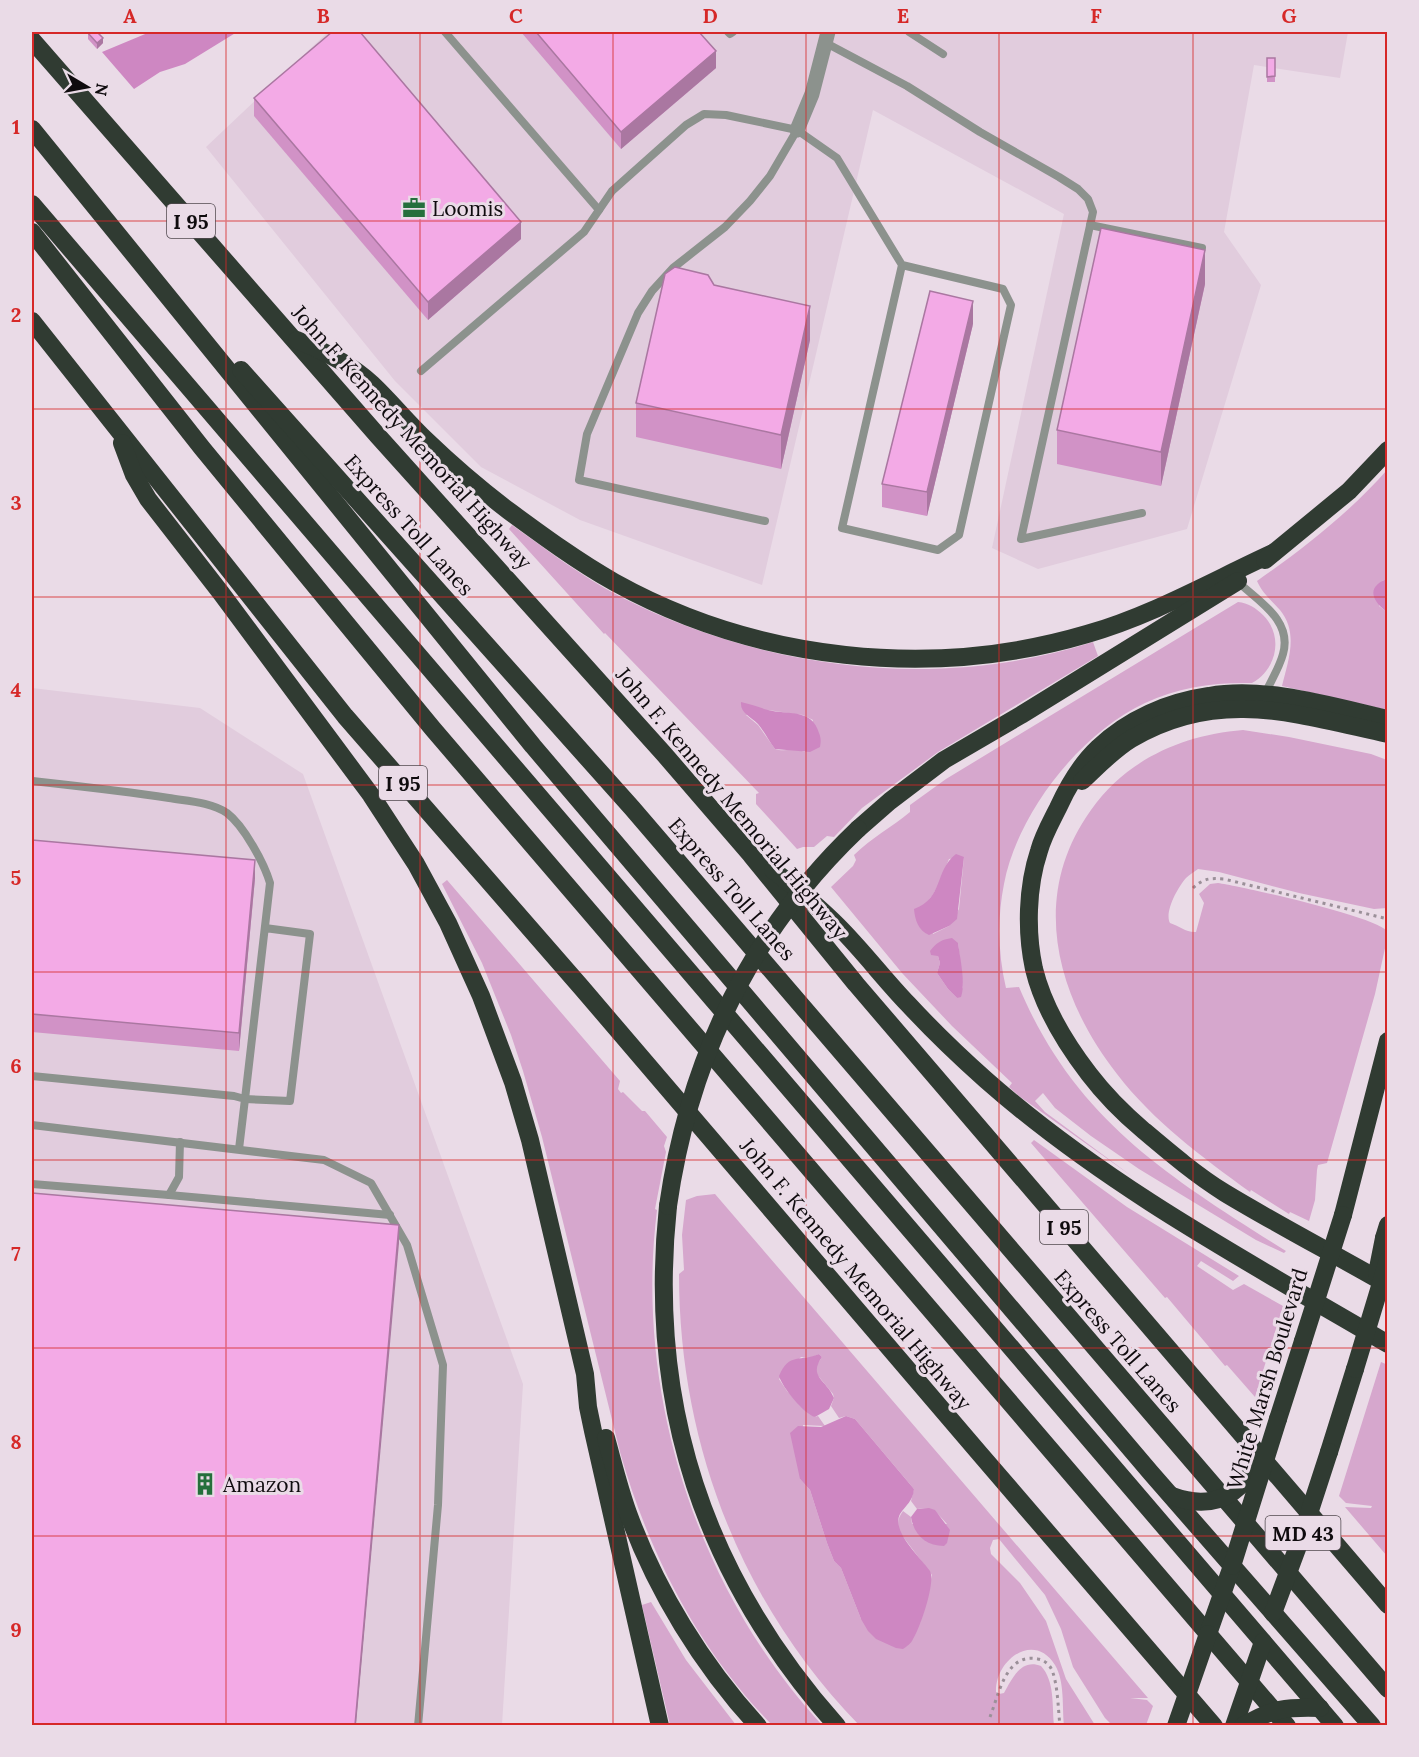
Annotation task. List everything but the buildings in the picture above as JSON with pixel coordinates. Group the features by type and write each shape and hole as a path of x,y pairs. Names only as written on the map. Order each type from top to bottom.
{"highway":[{"name":"John F. Kennedy Memorial Highway","path":"32,40 292,338 578,656 751,855 856,984 1388,1605"},
{"path":"32,129 532,746 1151,1473 1372,1725"},
{"name":"Express Toll Lanes","path":"32,129 303,441 632,808 1388,1689"},
{"path":"32,204 1335,1725"},
{"path":"32,232 216,465 440,737 1287,1725"},
{"name":"John F. Kennedy Memorial Highway","path":"32,321 345,716 589,996 972,1446 1214,1725"},
{"path":"292,338 327,353 371,383 432,445 485,492 588,566 614,582 665,607 763,640 807,650 867,657 935,658 1002,653 1107,628 1233,578"},
{"path":"117,429 134,475 148,499 371,795 412,857 448,923 481,996 516,1092 535,1160 585,1374 597,1406 628,1514 657,1579 707,1662 758,1725"},
{"path":"837,1725 792,1672 753,1614 722,1556 695,1486 676,1418 667,1360 663,1282 668,1206 678,1144 689,1105 724,1012 749,966 788,907 820,867 858,828 944,760 1031,709 1273,553 1343,496 1388,450"},
{"path":"1388,719 1262,701 1235,693 1184,701 1163,707 1123,728 1098,748 1084,763 1066,791 1038,851 1029,914 1034,968 1051,1011 1077,1058 1108,1098 1200,1176 1388,1286"},
{"path":"1262,701 1278,710 1388,734"},
{"path":"751,855 822,911 907,1004 986,1081 1070,1148 1128,1188 1388,1344"},
{"name":"White Marsh Boulevard","path":"1176,1725 1232,1566 1303,1341 1342,1215 1388,1041"},
{"path":"1362,1342 1386,1232"},
{"name":"MD 43","path":"1234,1725 1301,1538 1388,1260"},
{"path":"585,1374 593,1431 660,1725"},
{"path":"1172,1496 1202,1503 1220,1499 1233,1491 1257,1464 1278,1419"},
{"path":"1243,1725 1263,1714 1288,1707 1320,1708"}],"street":[{"path":"797,130 812,94 827,38"}],"lane":[{"path":"445,32 599,210"},
{"path":"728,32 730,34 733,32"},
{"path":"909,32 943,54"},
{"path":"827,38 1078,189 1088,199 1093,212 1021,539 1142,513"},
{"path":"421,371 584,232 612,191 686,125 704,114 726,115 797,130 837,158 902,265 842,528 938,550 959,535 1011,305 1003,289 902,265"},
{"path":"765,521 579,480 587,434 638,313 652,291 673,268 725,227 750,201 770,176 797,130"},
{"path":"1090,225 1202,248"},
{"path":"1233,578 1274,614 1284,633 1284,650 1262,701"},
{"path":"32,781 202,803 226,813 242,831 266,869 270,883 239,1149"},
{"path":"32,1076 290,1101 310,934 265,928"},
{"path":"32,1125 324,1160 371,1183 407,1245 443,1365 438,1505 418,1725"},
{"path":"169,1195 179,1177 180,1142"},
{"path":"32,1184 390,1215"}],"path":[{"path":"1193,888 1209,878 1224,879 1388,919"},
{"path":"990,1717 1007,1673 1020,1659 1035,1658 1043,1660 1052,1670 1060,1725"}],"shaded area":[{"path":"150,32 237,32 185,64 160,72 134,89 102,52"},
{"path":"328,32 1348,32 1340,78 1254,65 1224,232 1261,285 1187,529 1038,569 992,548 1064,214 873,110 762,585 580,520 481,467 395,381 206,147"},
{"path":"1387,470 1387,579 1382,581 1379,606 1387,612 1387,710 1282,686 1289,657 1291,638 1289,628 1280,610 1257,581 1325,529"},
{"path":"512,525 605,588 674,621 732,641 791,656 852,666 913,669 974,666 1034,657 1093,642 1098,656 938,752 862,808 834,837 827,836 814,847 797,849 756,804 756,794 759,793 604,634 509,529","holes":["768,710 803,715 813,720 805,752 775,749 758,725 746,715"]},
{"path":"1388,579 1387,612 1375,599 1374,590 1380,582"},
{"path":"1238,602 1255,608 1270,623 1274,633 1275,652 1261,677 1252,683 1224,683 1197,687 1171,693 1145,703 1097,734 1055,778 1022,830 1011,857 1000,910 999,936 1006,988 1019,987 1042,1033 1068,1074 1097,1109 1165,1170 1286,1251 1284,1253 1256,1240 1139,1169 1055,1108 1043,1093 1035,1101 1045,1112 1133,1177 1019,1096 1009,1087 1012,1083 952,1026 902,973 831,887 853,866 856,860 854,855 910,812 910,805 946,779","holes":["964,857 959,909 949,926 933,934 924,905 936,890 949,859","958,943 963,987 957,998 937,973 940,963 938,956"]},
{"path":"32,688 200,708 303,774 523,1384 502,1725 32,1726"},
{"path":"741,702 768,710 805,716 816,725 821,741 820,747 810,752 775,749 758,724 744,712"},
{"path":"1243,730 1371,754 1387,760 1387,908 1374,909 1198,869 1179,887 1169,913 1170,923 1196,932 1204,903 1199,894 1210,884 1218,883 1335,910 1377,925 1387,931 1375,994 1327,1163 1318,1165 1315,1200 1309,1221 1290,1212 1289,1214 1251,1190 1250,1192 1179,1138 1131,1091 1096,1044 1078,1012 1066,979 1058,945 1056,911 1060,877 1072,843 1091,810 1105,792 1139,764 1178,744 1199,737"},
{"path":"956,854 964,857 957,919 949,926 929,935 918,924 914,909 930,898 944,868"},
{"path":"447,880 620,1081 618,1089 621,1093 623,1092 642,1111 645,1111 667,1137 655,1209 657,1210 652,1279 656,1349 666,1418 684,1486 709,1551 740,1613 778,1672 822,1725 772,1725 721,1665 679,1598 661,1563 632,1490 620,1452 542,1137 523,1071 482,963 442,884"},
{"path":"952,938 958,943 963,978 961,997 957,998 937,973 940,963 938,956 931,955 930,951 940,942"},
{"path":"1034,1140 1127,1207 1239,1276 1233,1281 1201,1261 1197,1266 1233,1290 1244,1284 1283,1306 1255,1397 1227,1365 1225,1366 1167,1297 1165,1298 1031,1143"},
{"path":"715,1194 1148,1698 1130,1698 1147,1700 1153,1706 1146,1725 1112,1725 1105,1718 1073,1667 1061,1629 1045,1595 999,1539 993,1540 990,1548 991,1554 1020,1583 1046,1621 1066,1679 1095,1725 1064,1725 1062,1687 1058,1672 1046,1655 1037,1650 1027,1650 1009,1660 997,1680 996,1692 1004,1693 1014,1676 1023,1667 1034,1664 1041,1666 1051,1686 1054,1725 859,1725 817,1678 781,1627 750,1574 725,1518 705,1459 691,1399 682,1337 679,1274 684,1270 682,1235 686,1200","holes":["819,1354 822,1357 815,1372 833,1394 831,1406 839,1418 846,1416 855,1419 914,1489 911,1501 917,1509 934,1512 947,1524 912,1524 911,1517 903,1511 899,1519 901,1534 932,1575 920,1623 861,1619 841,1568 834,1561 810,1490 800,1479 803,1425 825,1426 818,1416 815,1417 787,1391 779,1379 801,1357 811,1358"]},
{"path":"819,1354 822,1357 818,1364 818,1374 834,1398 829,1409 815,1417 805,1411 794,1399 784,1387 779,1376 783,1368 791,1361"},
{"path":"1381,1362 1388,1365 1387,1556 1345,1507 1371,1508 1372,1506 1346,1503 1339,1496"},
{"path":"846,1416 855,1419 914,1489 911,1500 900,1514 899,1528 908,1544 930,1571 931,1585 916,1633 903,1649 876,1639 868,1631 841,1568 834,1561 810,1490 800,1479 790,1433 798,1426 821,1427"},
{"path":"917,1509 935,1510 950,1530 944,1546 926,1542 915,1529 911,1517"},
{"path":"651,1602 686,1660 736,1725 670,1725 642,1605"}],"place":[{"name":"Loomis","path":"414,208"},
{"name":"Amazon","path":"205,1484"}]}
